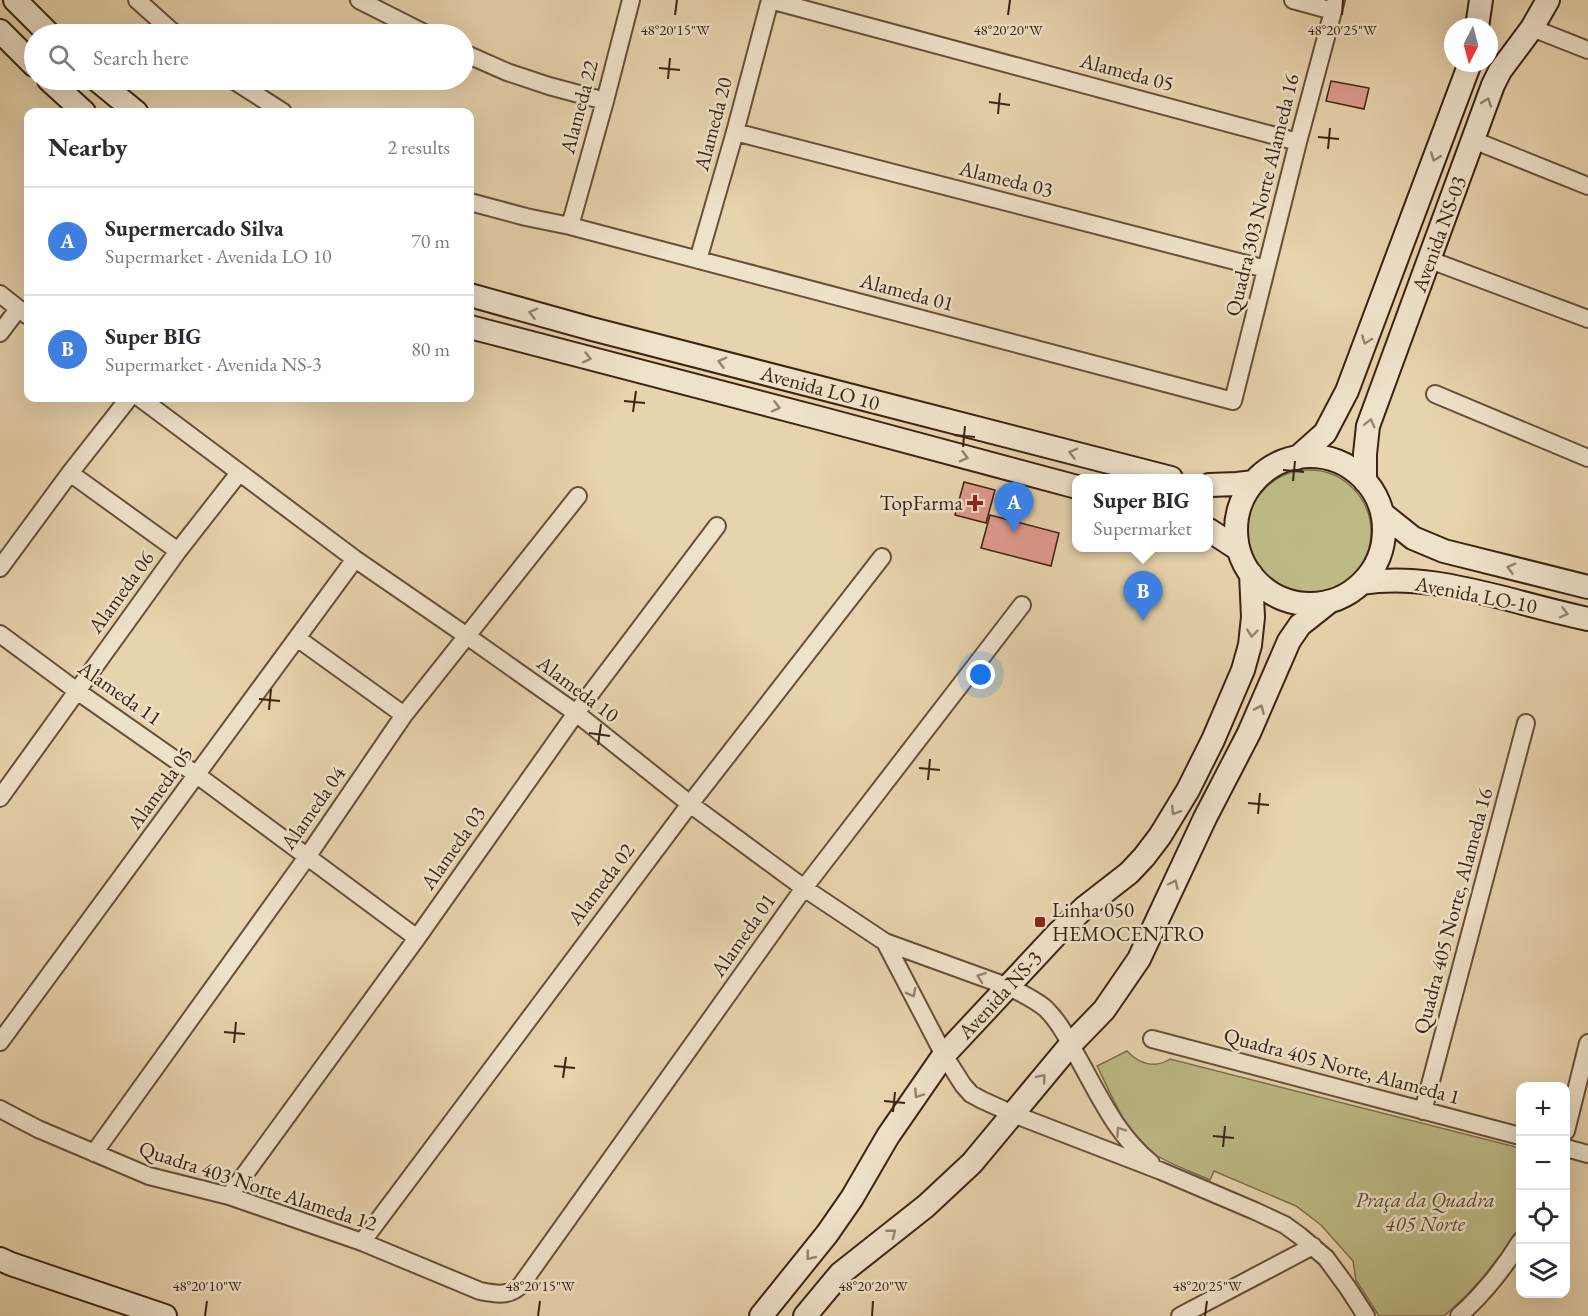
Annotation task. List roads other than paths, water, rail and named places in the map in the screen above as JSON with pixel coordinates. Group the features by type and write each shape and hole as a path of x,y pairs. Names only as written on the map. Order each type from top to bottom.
{"street":[{"path":"15,0 39,24"},
{"path":"137,0 164,24"},
{"path":"359,0 406,24"},
{"name":"Alameda 22","path":"570,226 631,0"},
{"name":"Alameda 20","path":"699,260 770,0"},
{"name":"Alameda 05","path":"770,0 1298,142"},
{"path":"1293,0 1335,6"},
{"path":"1478,18 1481,0"},
{"name":"Avenida NS-03","path":"1365,481 1368,426 1493,85 1548,0"},
{"name":"Quadra 303 Norte Alameda 16","path":"1233,401 1298,142 1335,6"},
{"path":"1532,28 1588,50"},
{"path":"0,31 24,55"},
{"path":"474,57 507,72 549,86 605,101"},
{"name":"Avenida NS-03","path":"1297,458 1325,433 1347,391 1467,72"},
{"path":"60,90 80,108"},
{"path":"109,90 131,108"},
{"path":"249,90 277,108"},
{"name":"Alameda 03","path":"735,132 1266,269"},
{"path":"1473,140 1588,186"},
{"path":"474,203 570,226"},
{"name":"Alameda 01","path":"570,226 1233,401"},
{"path":"1430,260 1588,319"},
{"path":"0,294 23,312 0,333"},
{"name":"Avenida LO 10","path":"474,296 592,329 1155,474"},
{"name":"Avenida LO 10","path":"474,328 1072,486"},
{"path":"1436,394 1588,458"},
{"path":"0,568 126,402"},
{"name":"Alameda 10","path":"146,402 355,559 576,713 690,804 804,888 885,942 944,1055 971,1094 1013,1114 1161,1172 1290,1228 1313,1246 1332,1266 1366,1316"},
{"name":"Avenida NS-3","path":"805,1316 840,1274 926,1206 972,1163 1071,1044 1104,1010 1139,959 1205,818 1249,733 1289,641 1300,625 1329,602 1362,583 1376,565 1381,551 1384,529 1383,514 1378,500 1365,481 1354,471 1333,461 1319,457 1297,458 1270,468 1254,482 1238,514 1236,535 1238,549 1251,574 1266,590 1285,600 1307,604 1329,602"},
{"path":"70,473 178,551"},
{"name":"Alameda 06","path":"0,798 178,551 239,473"},
{"path":"1213,485 1254,482"},
{"name":"Alameda 04","path":"94,1153 307,857 404,715 578,496"},
{"name":"Avenida LO-10","path":"1383,514 1413,538 1435,548 1588,587"},
{"name":"Alameda 03","path":"229,1196 417,938 576,713 717,526"},
{"path":"1213,533 1238,549"},
{"name":"Alameda 02","path":"362,1242 690,804 882,557"},
{"name":"Alameda 05","path":"0,1042 355,559"},
{"name":"Avenida NS-3","path":"761,1316 828,1234 888,1136 944,1055 1070,920 1129,873 1160,836 1188,790 1243,670 1250,645 1253,617 1251,574"},
{"name":"Avenida LO-10","path":"1362,583 1385,580 1430,583 1469,590 1588,620"},
{"name":"Alameda 01","path":"506,1294 521,1285 804,888 1022,605"},
{"name":"Alameda 11","path":"0,634 197,775 417,938"},
{"path":"297,638 404,715"},
{"name":"Quadra 405 Norte, Alameda 16","path":"1424,1111 1526,723"},
{"path":"885,942 1009,987 1045,1008 1071,1044 1123,1136 1161,1172"},
{"name":"Quadra 405 Norte, Alameda 1","path":"1152,1039 1516,1135"},
{"path":"1570,1115 1588,1043"},
{"name":"Quadra 403 Norte Alameda 12","path":"0,1109 38,1129 149,1176 229,1196 362,1242 480,1291 506,1294"},
{"path":"1570,1149 1588,1154"},
{"path":"1459,1316 1486,1289 1520,1244"},
{"path":"1180,1316 1313,1246"},
{"path":"0,1259 165,1316"}],"place":[{"name":"TopFarma","path":"975,503"},
{"name":"Supermercado Silva","path":"1014,532"},
{"name":"Super BIG","path":"1143,621"},
{"name":"Linha 050 HEMOCENTRO","path":"1040,922"}],"park label":[{"name":"Praça da Quadra 405 Norte","path":"1425,1212"}]}
